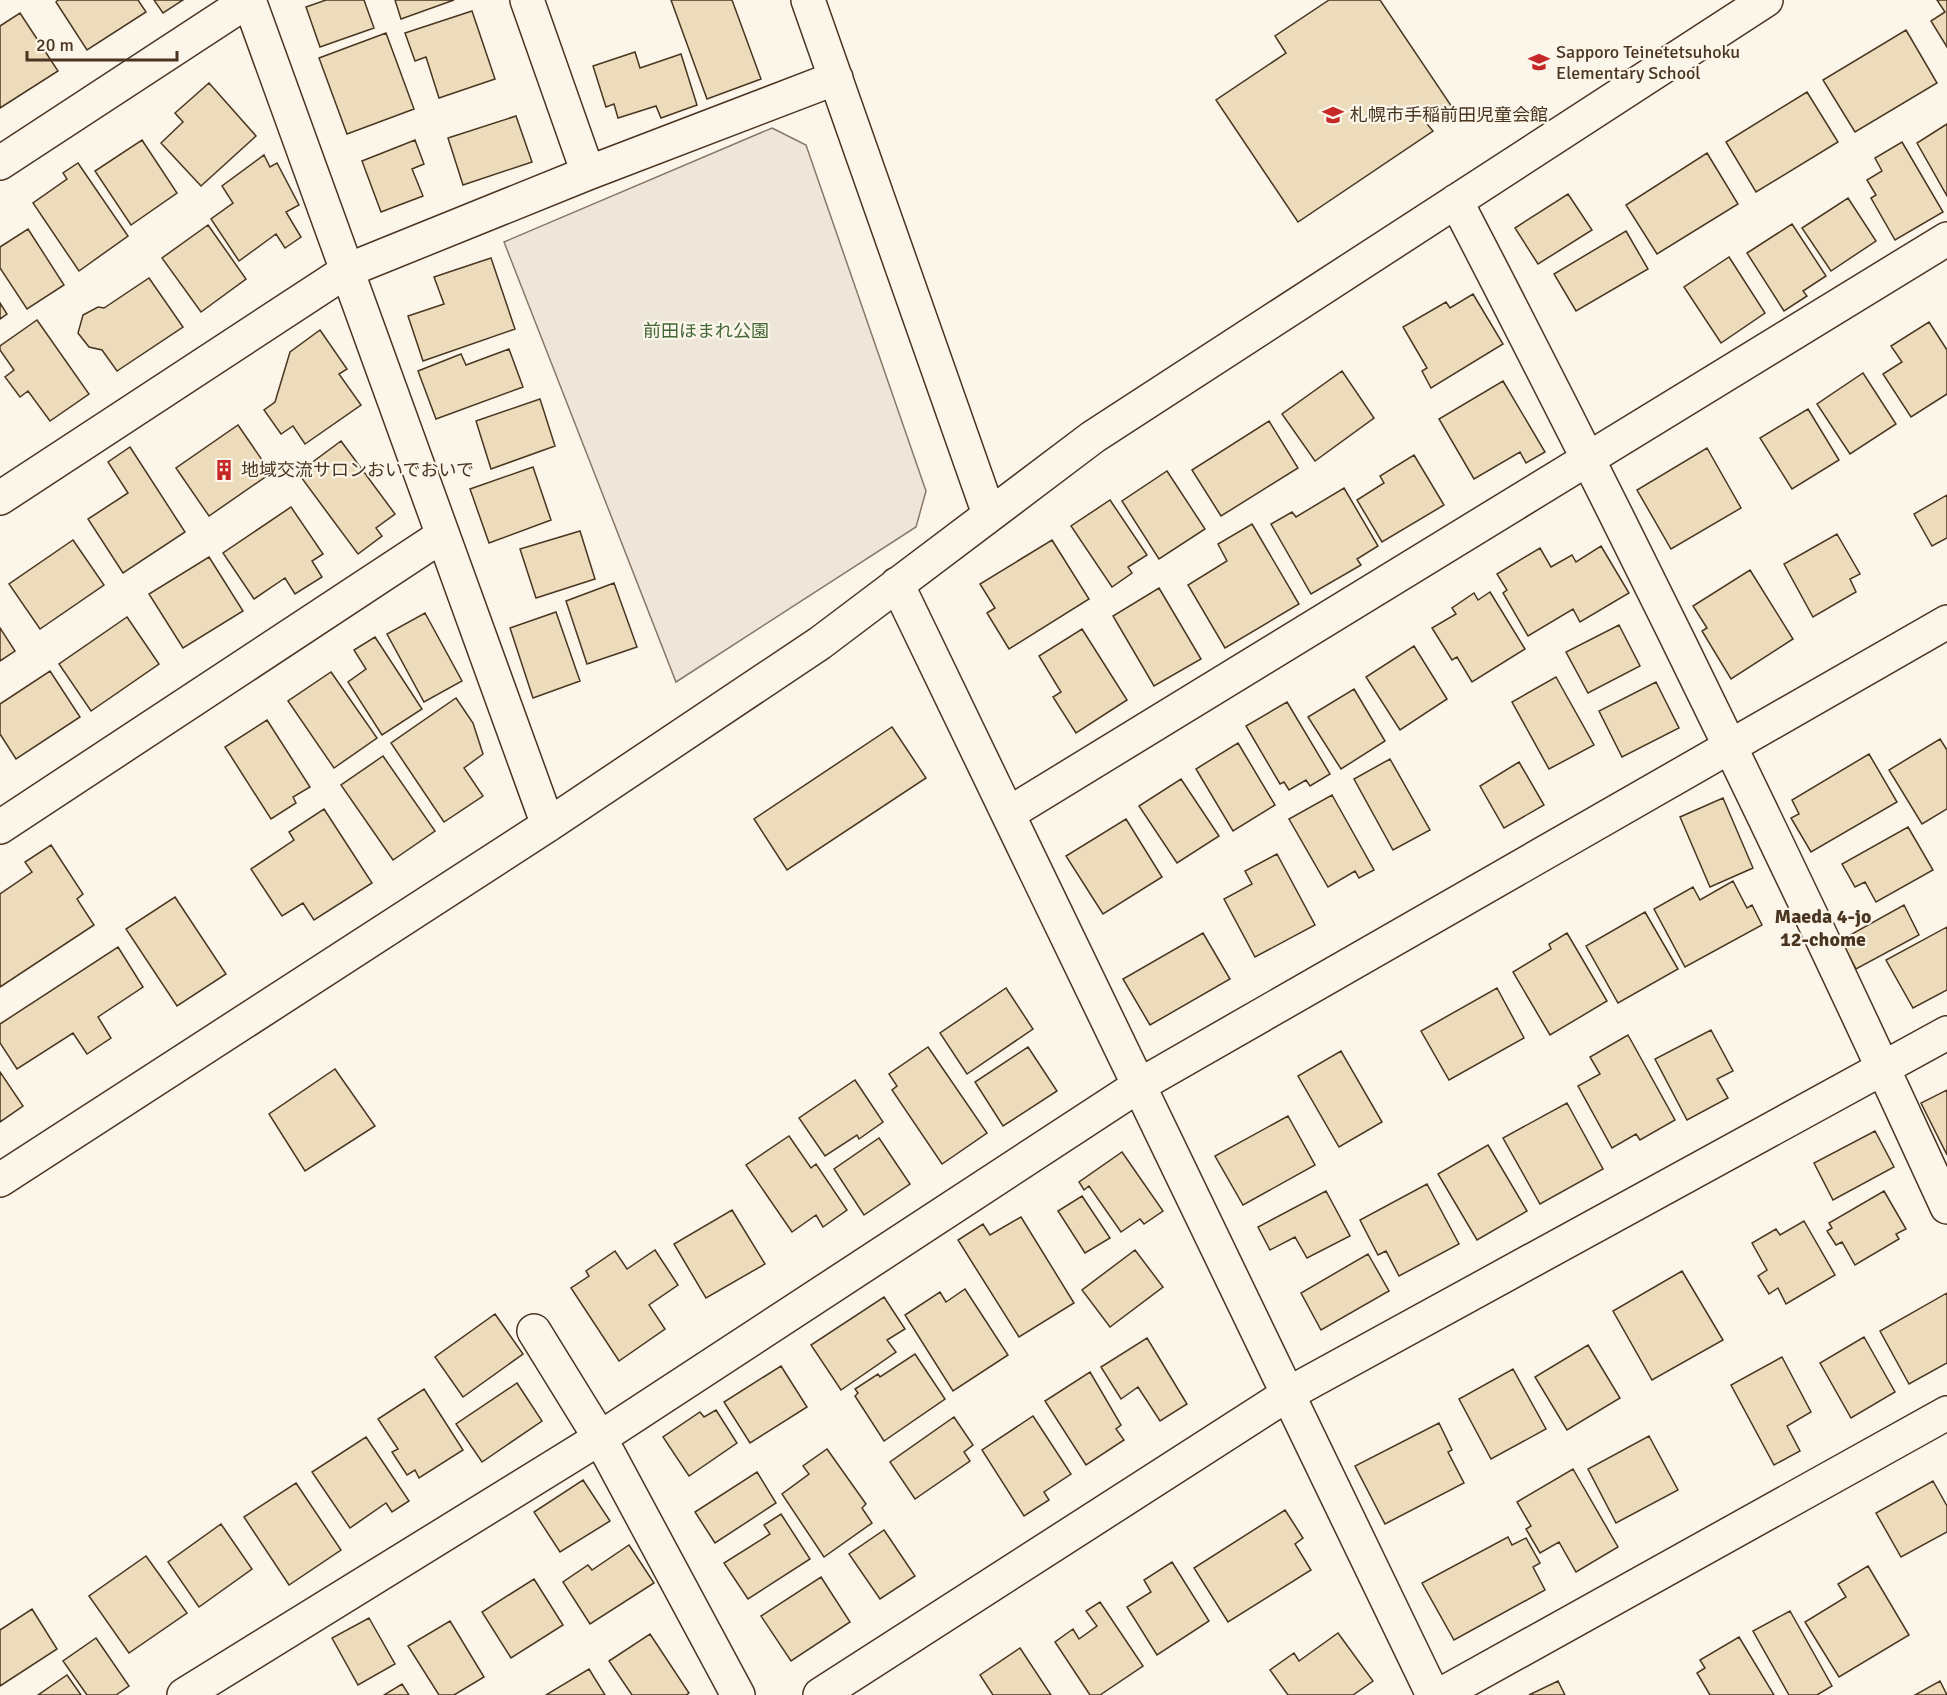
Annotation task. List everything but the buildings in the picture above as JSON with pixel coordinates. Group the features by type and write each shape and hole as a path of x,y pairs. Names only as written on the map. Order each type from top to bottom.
{"street":[{"path":"0,163 249,0 548,825"},
{"path":"527,0 588,173"},
{"path":"808,0 989,514"},
{"path":"0,1180 548,825 820,643 1093,436 1766,0"},
{"path":"0,498 348,270 588,173 836,78"},
{"path":"1456,201 1589,458 1884,1068 1947,1207"},
{"path":"1008,814 1947,239"},
{"path":"0,827 443,536"},
{"path":"897,584 1433,1695"},
{"path":"184,1695 600,1438 1138,1086 1947,622"},
{"path":"820,1695 1288,1394 1947,1033"},
{"path":"534,1331 600,1438 738,1695"},
{"path":"1440,1695 1947,1413"}],"green space":[{"name":"前田ほまれ公園","path":"772,128 806,145 926,491 916,527 676,682 504,242"}],"place":[{"name":"Sapporo Teinetetsuhoku Elementary School","path":"1539,62"},
{"name":"札幌市手稲前田児童会館","path":"1333,115"},
{"name":"地域交流サロンおいでおいで","path":"224,470"}],"district":[{"name":"Maeda 4-jo 12-chome","path":"1823,928"}]}
